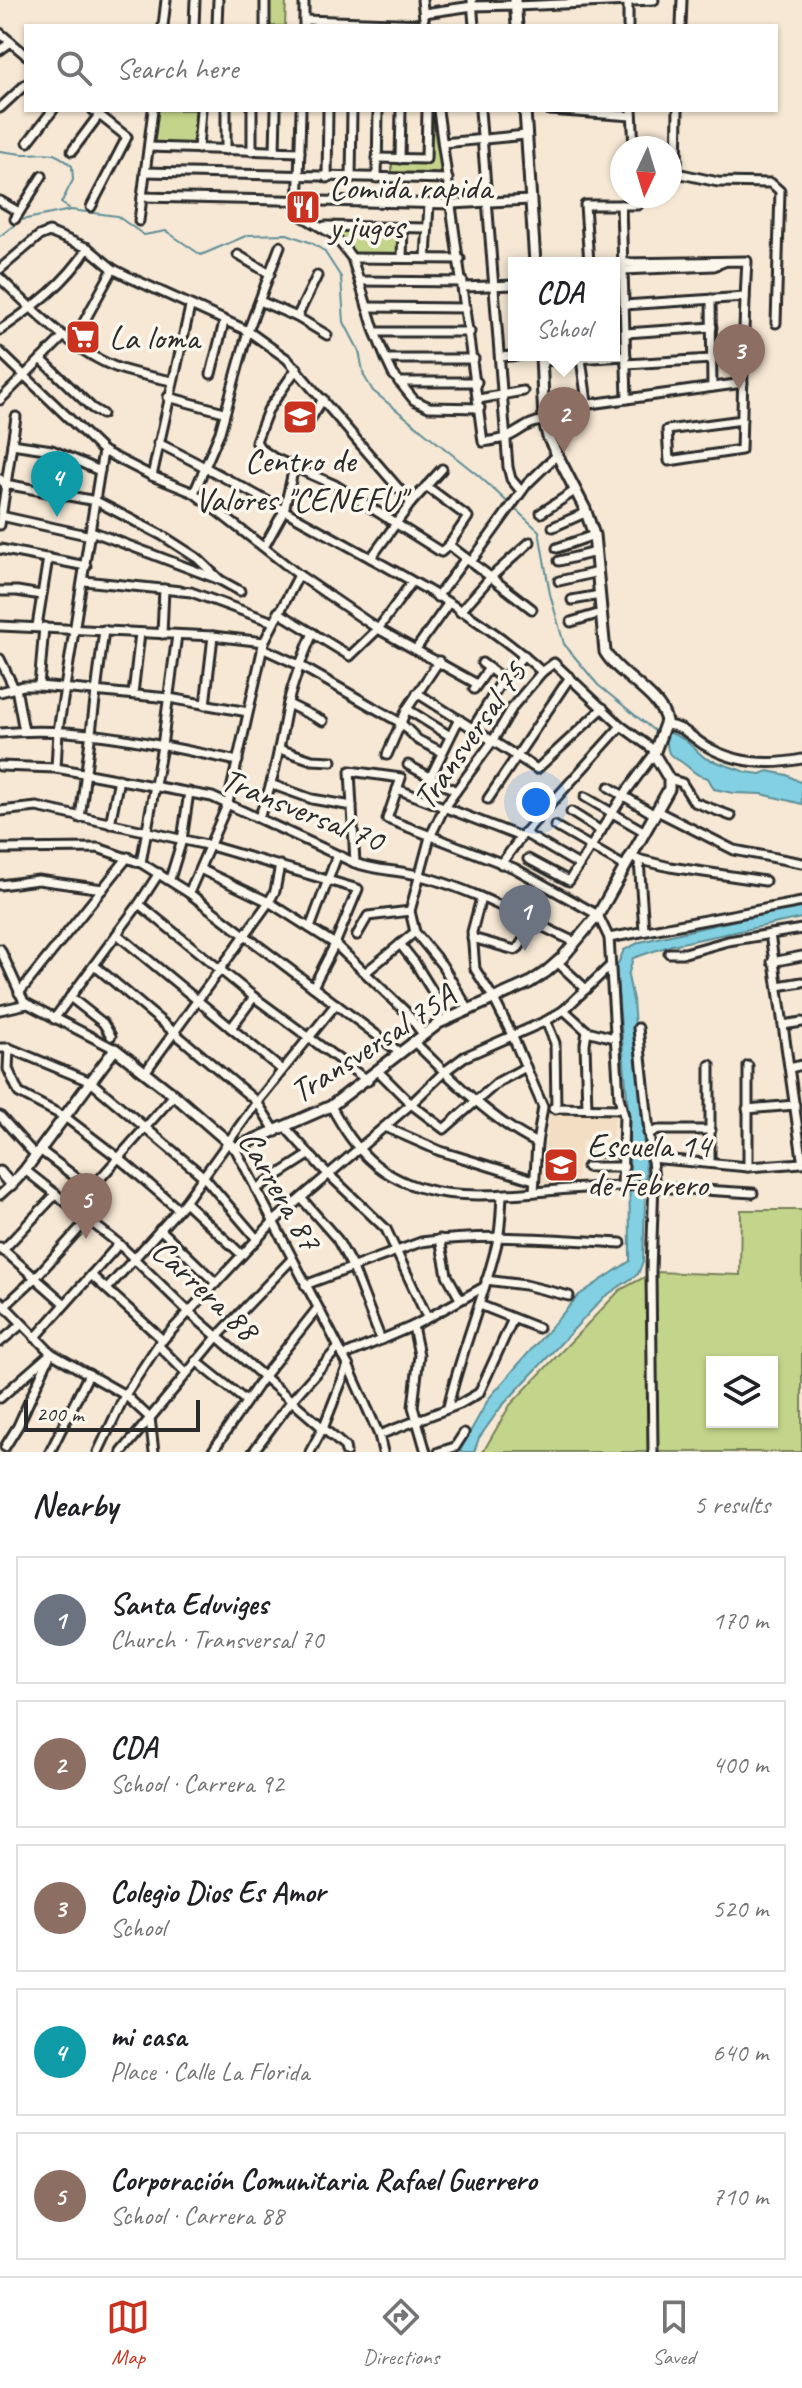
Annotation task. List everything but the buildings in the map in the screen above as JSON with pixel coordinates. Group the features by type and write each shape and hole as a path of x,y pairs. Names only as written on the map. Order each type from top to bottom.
{"street":[{"path":"163,24 166,0"},
{"path":"194,24 195,0"},
{"path":"217,24 218,0"},
{"path":"265,0 265,24"},
{"path":"304,0 304,23 364,24"},
{"path":"422,0 425,24"},
{"path":"628,0 628,24"},
{"path":"424,13 473,3 654,0"},
{"path":"681,24 682,0"},
{"path":"473,3 474,24"},
{"path":"516,4 517,24"},
{"path":"0,33 24,53"},
{"path":"0,50 11,42"},
{"path":"0,108 24,86"},
{"path":"28,142 51,112"},
{"path":"139,221 153,112"},
{"path":"198,149 201,112"},
{"path":"226,112 226,150"},
{"path":"252,112 252,151"},
{"path":"275,151 276,112"},
{"path":"301,112 299,216 334,235 352,258 375,332 399,382 414,400 429,407 480,404 523,391"},
{"path":"327,178 328,112"},
{"path":"351,178 352,112"},
{"path":"377,178 378,112"},
{"path":"400,159 401,112"},
{"path":"377,158 426,159 427,112"},
{"path":"438,112 483,442 507,438 523,427 544,421"},
{"path":"480,112 509,474 521,492"},
{"path":"525,112 535,257"},
{"path":"604,112 632,113 633,136"},
{"path":"678,112 677,173 718,182 771,183 780,191 776,323"},
{"path":"72,151 96,113 127,137 91,207"},
{"path":"443,143 526,135"},
{"path":"149,147 300,152"},
{"path":"145,172 448,179"},
{"path":"0,201 17,216 42,176"},
{"path":"142,197 429,204 530,200"},
{"path":"426,258 429,204"},
{"path":"589,257 585,206 610,205"},
{"path":"621,208 627,399"},
{"path":"322,226 427,228"},
{"path":"402,258 403,228"},
{"path":"0,269 43,233 49,232 88,248 113,269 248,331 297,368 411,503"},
{"path":"194,493 220,432 248,331 280,246"},
{"path":"0,330 32,309 74,270 88,248"},
{"path":"238,255 270,274"},
{"path":"352,258 460,259"},
{"path":"622,267 714,266 726,261 747,261 745,297 743,383 742,420 741,450 669,461 667,430 742,420"},
{"path":"73,342 113,269"},
{"path":"297,317 317,276"},
{"path":"0,278 64,336 113,366 172,381"},
{"path":"360,281 508,285"},
{"path":"624,305 745,297"},
{"path":"711,299 712,387"},
{"path":"260,301 297,317 327,335"},
{"path":"152,476 190,307"},
{"path":"367,307 466,308"},
{"path":"211,374 224,322"},
{"path":"626,333 712,327"},
{"path":"375,332 470,332"},
{"path":"0,400 64,336"},
{"path":"0,352 103,451 194,493 299,575 378,629 439,661 475,686 486,666 503,679"},
{"path":"500,357 508,356"},
{"path":"41,359 102,414"},
{"path":"386,359 474,359"},
{"path":"620,359 712,359"},
{"path":"528,859 569,881 655,750 666,727 663,711 606,655 594,535 587,512 548,437 544,421 541,361"},
{"path":"581,361 588,404 743,383"},
{"path":"297,368 268,410 260,426 257,444 274,458 335,485 441,552 468,517 426,486"},
{"path":"399,382 477,382"},
{"path":"168,397 224,412"},
{"path":"305,428 323,399"},
{"path":"0,525 2,481 16,417"},
{"path":"158,443 412,582 524,655 542,672"},
{"path":"12,444 52,450 100,471"},
{"path":"56,768 58,731 77,628 103,451"},
{"path":"437,597 533,476 557,455"},
{"path":"264,547 284,511 294,467"},
{"path":"371,558 411,503 442,469"},
{"path":"2,481 96,501 186,551 220,580"},
{"path":"541,513 576,490"},
{"path":"553,527 587,512"},
{"path":"1,516 91,533 220,580 240,591"},
{"path":"557,548 594,535"},
{"path":"460,612 490,578 530,542"},
{"path":"449,545 532,609"},
{"path":"0,549 86,566"},
{"path":"559,561 596,552"},
{"path":"39,686 41,595 48,558"},
{"path":"559,581 598,572"},
{"path":"189,893 228,803 263,645 299,575"},
{"path":"84,581 191,592 273,622"},
{"path":"278,612 350,656 378,629 412,582"},
{"path":"162,634 164,589"},
{"path":"0,591 41,595"},
{"path":"572,600 600,595"},
{"path":"416,649 448,604"},
{"path":"571,622 601,613"},
{"path":"0,626 213,636 263,645 401,723 418,740 442,752"},
{"path":"80,818 104,630"},
{"path":"133,694 140,633"},
{"path":"259,817 273,785 288,704 299,665 313,633"},
{"path":"141,863 162,746 177,635"},
{"path":"205,705 213,636"},
{"path":"473,728 503,679 524,655"},
{"path":"0,659 15,688 24,731"},
{"path":"387,755 407,709 439,661"},
{"name":"Transversal 75","path":"469,1010 442,965 415,932 410,911 430,837 445,806 492,742 514,705 542,672 554,663 570,677"},
{"path":"488,799 570,677 621,726 655,750 670,782 682,783 694,802 731,816"},
{"path":"0,692 39,686 66,688 169,698 248,712"},
{"path":"417,693 538,769 603,708"},
{"path":"288,704 323,721"},
{"path":"407,709 450,736"},
{"path":"430,778 459,719"},
{"path":"501,864 523,835 621,726"},
{"path":"666,727 683,728 701,743 737,760 802,759"},
{"path":"0,733 91,732 238,761"},
{"path":"279,749 312,760 332,761"},
{"path":"408,765 456,791"},
{"name":"Transversal 70","path":"0,766 85,772 189,792 228,803 337,856 382,871 420,875 481,898 575,942"},
{"path":"355,863 351,771 401,778 387,819 514,868 598,915 609,938 614,1038 620,1109 624,1116 624,1186"},
{"path":"110,824 119,779"},
{"name":"Transversal 75A","path":"232,1146 281,1130 331,1106 368,1081 423,1034 449,1018 529,983 557,962 598,915 631,861 670,782"},
{"path":"273,785 312,799 352,806"},
{"path":"609,787 734,850 802,863"},
{"path":"397,789 523,835 579,865"},
{"path":"170,879 182,840 189,792"},
{"path":"585,797 645,832"},
{"path":"0,811 37,807 211,846 329,878 358,889 313,987"},
{"path":"571,812 601,831"},
{"path":"555,826 591,848 631,861 765,881"},
{"path":"0,849 98,848 141,863 170,879 399,1052"},
{"path":"310,928 337,856"},
{"path":"19,993 128,857"},
{"path":"631,861 644,930"},
{"path":"146,1071 269,902 275,891 280,865"},
{"path":"200,869 269,902 335,944 405,1011 423,1034"},
{"path":"54,1019 159,873"},
{"path":"0,885 38,880 103,889"},
{"path":"481,898 472,938 475,969 512,1035 543,1107 534,1192"},
{"path":"609,938 802,902"},
{"path":"139,904 254,997 368,1081"},
{"path":"357,935 368,916 410,911"},
{"path":"472,938 515,950 534,923"},
{"path":"669,953 685,953 728,941 802,929"},
{"path":"366,972 415,932"},
{"path":"117,934 282,1070"},
{"path":"651,1158 748,1167 802,1160 770,934"},
{"path":"400,944 449,1018"},
{"name":"Carrera 87","path":"0,949 27,1004 115,1049 146,1071 232,1146 348,1365 379,1435 383,1452"},
{"path":"772,962 802,956"},
{"path":"557,962 586,989"},
{"path":"94,965 257,1102 281,1130 386,1229 427,1317"},
{"path":"98,1452 125,1395 161,1342 273,1222 385,1127 444,1072 464,1057 564,1010 610,966"},
{"path":"778,986 802,982"},
{"path":"70,997 103,1023 111,1036"},
{"path":"231,1028 254,997"},
{"path":"0,1010 27,1004"},
{"path":"107,1289 232,1146 257,1102 336,1004"},
{"path":"564,1010 587,1031 614,1038"},
{"path":"546,1021 555,1043 556,1109"},
{"path":"783,1025 802,1022"},
{"path":"638,1028 652,1186 653,1452"},
{"path":"587,1031 587,1108"},
{"path":"413,1041 475,1101 516,1133 537,1143"},
{"path":"178,1209 65,1117 19,1093 8,1069 5,1048 91,1082 204,1177 257,1239"},
{"path":"0,1195 4,1179 25,1170 115,1049"},
{"path":"710,1065 710,1163"},
{"path":"790,1068 802,1065"},
{"path":"748,1066 748,1167"},
{"path":"378,1071 411,1104 444,1129 498,1082 526,1067"},
{"path":"0,1116 38,1153 91,1189 174,1095"},
{"path":"747,1109 795,1105"},
{"path":"331,1106 358,1148 377,1166 424,1190 446,1195 502,1195 624,1186 753,1193"},
{"path":"543,1107 620,1109"},
{"path":"385,1127 413,1141 534,1180"},
{"path":"648,1133 659,1130 711,1130"},
{"path":"596,1152 624,1152"},
{"path":"256,1189 309,1155"},
{"path":"587,1167 624,1167"},
{"name":"Carrera 88","path":"25,1170 119,1244 217,1337 324,1426 345,1447 346,1452"},
{"path":"56,1194 1,1250 65,1304"},
{"path":"448,1407 457,1366 480,1305 499,1237 502,1195"},
{"path":"302,1199 337,1239 353,1268 381,1340"},
{"path":"185,1202 242,1255"},
{"path":"88,1219 36,1277 3,1304 51,1353 125,1395 150,1418 154,1452"},
{"path":"160,1229 216,1283"},
{"path":"305,1285 421,1242 440,1239 499,1237 621,1243"},
{"path":"440,1239 447,1275 460,1299"},
{"path":"35,1338 119,1244"},
{"path":"122,1452 217,1337 292,1259"},
{"path":"91,1275 161,1342 186,1373"},
{"path":"343,1356 413,1326 485,1284 525,1285 569,1296"},
{"path":"480,1305 538,1328"},
{"path":"212,1452 264,1376 317,1309"},
{"path":"379,1435 479,1393 513,1319"},
{"path":"0,1342 22,1324"},
{"path":"413,1326 419,1355 413,1401 426,1452"},
{"path":"253,1452 292,1400 338,1348"},
{"path":"0,1398 51,1353"},
{"path":"6,1447 51,1353"},
{"path":"196,1361 246,1401"},
{"path":"310,1452 324,1426 348,1365"},
{"path":"50,1452 89,1374"},
{"path":"439,1452 455,1447 464,1433"}],"shaded area":[{"name":"Escuela 14 de Febrero","path":"550,1111 615,1114 611,1145 582,1141 576,1186 541,1185"}],"green space":[{"path":"270,0 286,0 285,24 269,24"},
{"path":"155,112 197,112 194,145 151,145"},
{"path":"430,112 443,176 392,176 392,163 428,162"},
{"path":"328,229 400,231 400,256 353,256"},
{"path":"741,1210 802,1210 802,1452 483,1452 510,1405 620,1290 654,1272 740,1275"}],"water":[{"path":"669,732 685,740 705,758 746,772 760,774 768,771 787,775 802,783 802,804 762,794 714,789 708,778 697,774 670,754 667,744 663,742"},
{"path":"802,905 802,918 672,945 633,958 628,976 633,1000 646,1174 643,1261 638,1274 604,1297 501,1407 479,1438 474,1452 459,1452 489,1398 579,1295 630,1261 629,1120 616,968 624,950 640,942"}],"waterway":[{"path":"0,151 52,154 72,166 73,180 61,203 69,208"},
{"path":"0,236 21,220 71,210 117,216 144,235 166,231 201,255 248,235 287,234 324,251 341,277 344,322 359,351 364,376 373,391 479,476 539,531 550,594 564,644 598,685 657,733"}],"place":[{"name":"Comida rapida y jugos","path":"303,207"},
{"name":"La loma","path":"83,337"},
{"name":"Colegio Dios Es Amor","path":"739,390"},
{"name":"Centro de Valores \"CENEFU\"","path":"300,417"},
{"name":"CDA","path":"564,453"},
{"name":"mi casa","path":"57,517"},
{"name":"Santa Eduviges","path":"525,951"},
{"name":"Escuela 14 de Febrero","path":"561,1165"},
{"name":"Corporación Comunitaria Rafael Guerrero","path":"86,1239"}]}
